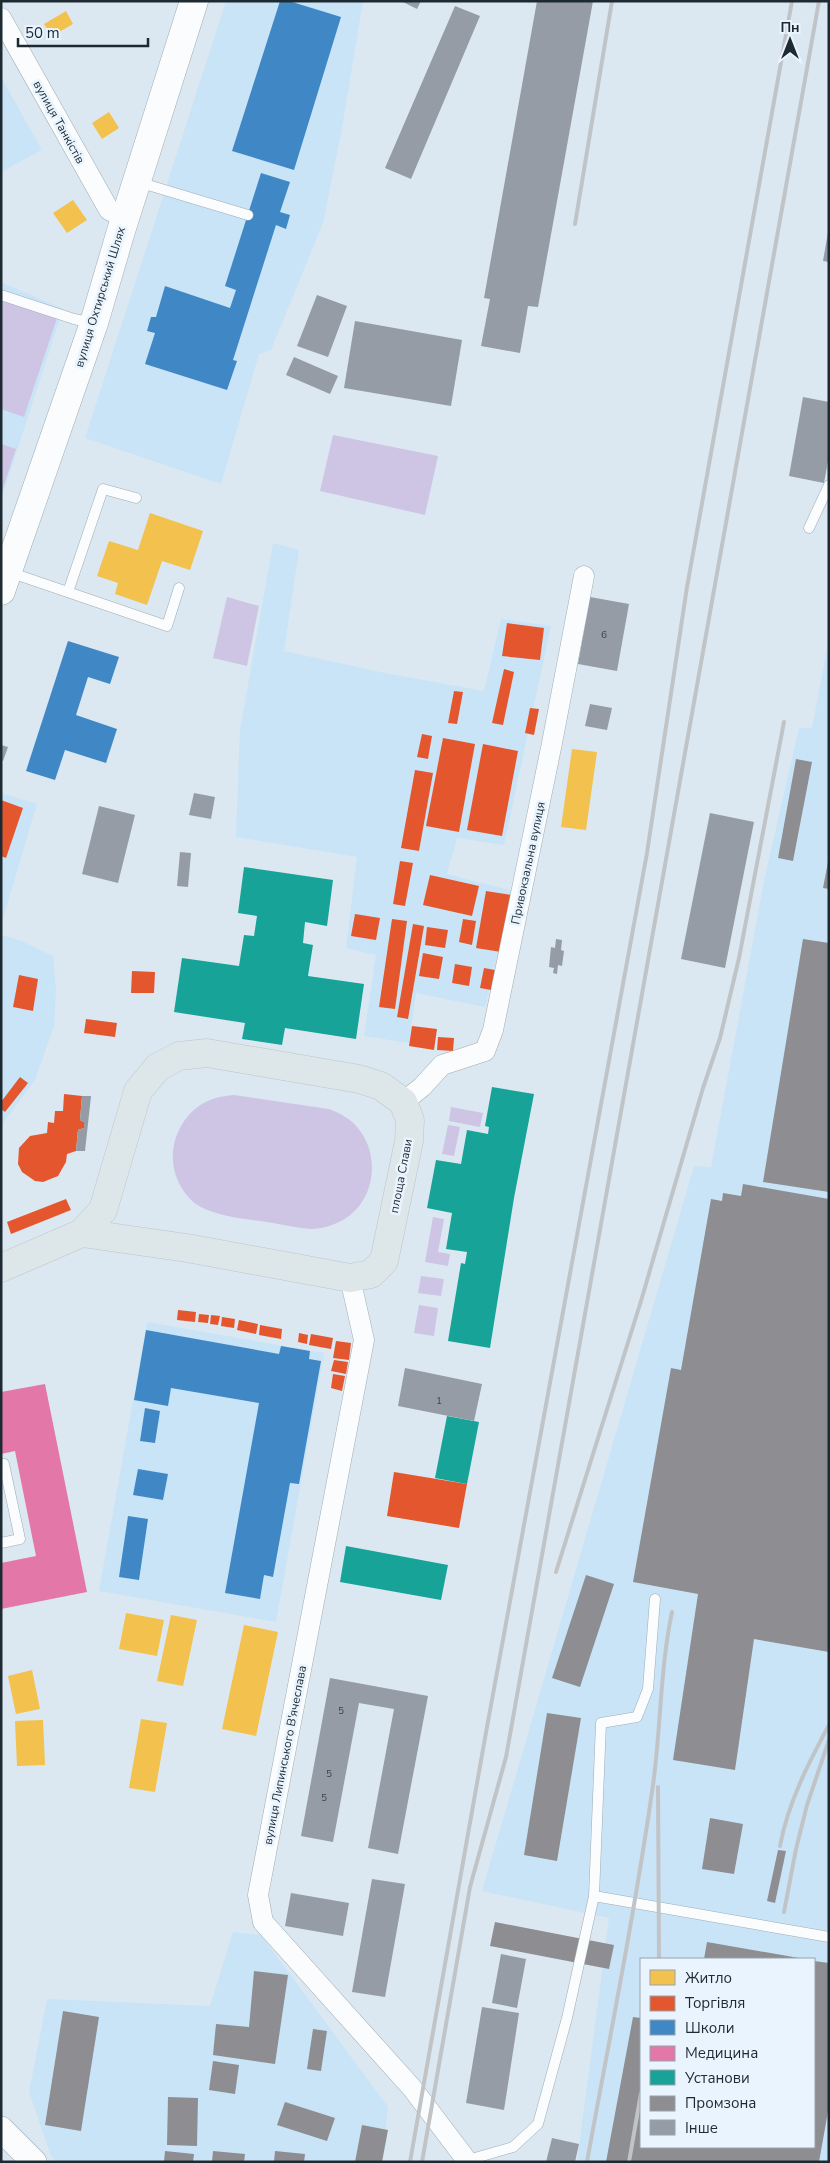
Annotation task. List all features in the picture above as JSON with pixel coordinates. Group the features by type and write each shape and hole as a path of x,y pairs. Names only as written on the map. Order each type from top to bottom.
{"main road":[{"name":"вулиця Охтирський Шлях","path":"5,581 94,323 125,218 194,1"},
{"path":"1,1268 82,1233 102,1210 138,1091 158,1067 179,1056 207,1053 358,1079 381,1086 402,1102"},
{"name":"площа Слави","path":"82,1233 187,1248 350,1278 371,1274 384,1261 409,1141 410,1120 402,1102"}],"street":[{"name":"вулиця Танкістів","path":"1,18 109,210 125,218"},
{"name":"Привокзальна вулиця","path":"402,1102 422,1087 442,1065 485,1051 493,1030 584,576"},
{"name":"вулиця Липинського В'ячеслава","path":"350,1278 364,1340 258,1895 263,1922 412,2088 468,2161"},
{"path":"1,2130 34,2162"}],"lane":[{"path":"137,182 248,215"},
{"path":"1,295 74,319 94,323"},
{"path":"809,528 829,485"},
{"path":"68,592 103,489 136,498"},
{"path":"5,581 68,592 168,626 179,588"},
{"path":"1,1464 4,1464 20,1539 1,1543"},
{"path":"468,2161 513,2147 538,2124 567,2018 594,1896 601,1723 637,1717 648,1689 654,1599"},
{"path":"594,1896 829,1937"}],"shaded area":[{"path":"226,1 363,1 342,128 323,223 271,350 259,354 221,484 85,438"},
{"path":"1,77 42,150 1,172"},
{"path":"1,282 63,309 1,500"},
{"path":"1,299 57,318 24,417 1,409"},
{"path":"333,435 438,456 425,515 320,491"},
{"path":"1,444 16,449 1,494"},
{"path":"273,543 299,550 284,651 385,673 484,691 501,619 551,626 504,845 457,838 447,874 513,891 485,1007 416,993 409,1043 364,1036 376,955 346,948 357,857 236,837 240,730"},
{"path":"227,597 259,606 247,666 213,658"},
{"path":"829,638 829,2162 577,2162 609,1918 482,1891 694,1166 711,1167 765,876 799,728 812,728"},
{"path":"1,793 37,804 1,925"},
{"path":"1,935 19,940 53,956 56,990 54,1026 35,1080 1,1126"},
{"path":"234,1095 329,1109 351,1121 365,1138 370,1150 372,1163 368,1189 354,1212 336,1224 311,1229 226,1216 208,1210 192,1201 178,1181 174,1169 174,1143 185,1120 194,1110 218,1097"},
{"path":"451,1107 483,1113 480,1127 449,1121"},
{"path":"448,1125 460,1127 454,1156 442,1154"},
{"path":"433,1217 444,1219 438,1252 450,1254 448,1266 425,1262"},
{"path":"421,1276 444,1279 441,1296 418,1293"},
{"path":"419,1305 438,1308 434,1336 414,1333"},
{"path":"147,1322 324,1353 276,1622 99,1591"},
{"path":"233,1932 261,1935 388,2107 382,2162 58,2162 51,2156 29,2092 47,1999 210,2006"}],"building: Житло":[{"path":"66,11 73,24 52,36 44,24"},
{"path":"109,112 119,128 102,139 92,123"},
{"path":"73,200 87,220 67,233 53,213"},
{"path":"150,513 203,531 190,570 162,561 147,605 115,594 118,583 97,576 109,541 138,550"},
{"path":"572,749 597,752 586,830 561,827"},
{"path":"126,1613 164,1620 157,1656 119,1649"},
{"path":"171,1615 197,1620 183,1686 157,1681"},
{"path":"244,1625 278,1632 256,1736 222,1729"},
{"path":"32,1670 40,1709 16,1714 8,1676"},
{"path":"141,1719 167,1723 155,1792 129,1788"},
{"path":"43,1720 45,1765 17,1766 15,1721"}],"building: Торгівля":[{"path":"507,623 544,628 540,660 502,656"},
{"path":"504,669 514,672 503,725 492,723"},
{"path":"454,691 463,692 457,724 448,723"},
{"path":"530,708 539,709 534,735 525,733"},
{"path":"422,734 432,736 428,759 417,757"},
{"path":"443,738 475,744 459,832 426,826"},
{"path":"483,744 518,751 502,836 467,830"},
{"path":"415,770 433,773 419,851 401,848"},
{"path":"1,800 23,808 6,858 1,856"},
{"path":"400,861 413,863 405,906 393,904"},
{"path":"430,875 479,886 472,916 423,905"},
{"path":"486,891 511,895 501,952 476,948"},
{"path":"355,914 380,918 376,940 351,936"},
{"path":"392,919 407,921 395,1009 379,1007"},
{"path":"463,919 476,921 472,945 459,942"},
{"path":"413,924 424,926 408,1019 397,1017"},
{"path":"427,927 448,930 445,948 425,945"},
{"path":"423,953 443,957 439,979 419,976"},
{"path":"455,964 472,967 469,986 452,983"},
{"path":"484,968 495,970 491,990 480,988"},
{"path":"132,971 155,972 154,993 131,993"},
{"path":"19,975 38,979 33,1011 13,1007"},
{"path":"86,1019 117,1023 115,1037 84,1033"},
{"path":"412,1026 437,1029 434,1050 409,1046"},
{"path":"438,1037 454,1038 453,1051 437,1050"},
{"path":"20,1077 28,1083 5,1112 1,1109 1,1102"},
{"path":"64,1094 82,1096 80,1120 84,1122 84,1128 78,1130 76,1151 67,1154 66,1162 58,1176 43,1182 35,1181 22,1172 18,1164 19,1148 30,1136 47,1133 48,1122 54,1123 55,1111 63,1111"},
{"path":"66,1199 71,1210 11,1234 7,1222"},
{"path":"178,1310 196,1312 195,1322 177,1320"},
{"path":"199,1314 209,1315 208,1323 198,1322"},
{"path":"211,1315 220,1316 218,1325 210,1324"},
{"path":"222,1317 235,1319 234,1328 221,1326"},
{"path":"239,1320 258,1324 256,1334 237,1330"},
{"path":"260,1325 282,1329 281,1339 259,1335"},
{"path":"299,1333 308,1335 307,1344 298,1342"},
{"path":"311,1334 333,1338 331,1349 309,1345"},
{"path":"336,1341 351,1343 349,1360 333,1358"},
{"path":"334,1360 348,1362 346,1374 331,1371"},
{"path":"333,1374 345,1376 342,1391 331,1388"},
{"path":"394,1472 467,1484 459,1528 387,1516"}],"building: Школи":[{"path":"280,1 289,1 341,17 294,170 232,151"},
{"path":"261,173 290,182 280,212 290,215 286,229 276,225 233,360 237,361 227,390 145,364 155,333 147,331 151,317 156,317 165,286 230,308 236,290 225,286"},
{"path":"68,641 119,657 110,684 88,677 76,715 117,729 106,763 65,750 55,780 26,771"},
{"path":"146,1330 279,1354 281,1346 310,1351 309,1359 321,1361 299,1484 290,1483 273,1577 264,1575 260,1599 225,1593 259,1403 171,1388 168,1406 134,1400"},
{"path":"145,1408 160,1411 155,1443 140,1441"},
{"path":"138,1469 168,1474 163,1500 133,1495"},
{"path":"128,1516 148,1519 139,1580 119,1577"}],"building: Медицина":[{"path":"45,1384 87,1592 1,1609 1,1563 36,1556 15,1451 1,1454 1,1392"}],"building: Установи":[{"path":"244,867 333,880 327,926 305,922 303,943 313,945 308,976 364,984 356,1039 285,1028 282,1045 242,1039 245,1023 174,1012 182,958 239,966 244,935 254,936 257,916 238,913"},
{"path":"492,1087 534,1094 514,1198 490,1348 448,1341 461,1263 465,1264 467,1252 446,1249 452,1213 427,1208 436,1160 461,1164 467,1130 488,1134 489,1127 485,1126"},
{"path":"447,1416 479,1422 467,1484 435,1478"},
{"path":"346,1546 448,1565 441,1600 340,1582"}],"building: Промзона":[{"path":"796,759 812,762 793,861 778,858"},
{"path":"829,862 829,889 823,888"},
{"path":"803,939 829,943 829,1192 763,1182"},
{"path":"743,1184 829,1199 829,1652 754,1639 735,1770 673,1760 698,1594 633,1582 671,1368 681,1370 711,1199 722,1201 723,1193 741,1196"},
{"path":"586,1575 614,1584 580,1687 552,1678"},
{"path":"547,1713 581,1718 557,1861 524,1855"},
{"path":"710,1818 743,1824 734,1874 702,1869"},
{"path":"778,1850 786,1851 775,1903 767,1901"},
{"path":"495,1922 614,1945 609,1969 490,1946"},
{"path":"707,1942 799,1958 704,1958"},
{"path":"815,1961 829,1963 829,2106 819,2162 606,2162 633,2017 640,2018 640,2148 815,2148"},
{"path":"254,1971 288,1975 275,2064 213,2055 216,2024 249,2027"},
{"path":"63,2011 99,2017 81,2131 45,2125"},
{"path":"313,2029 327,2031 321,2071 307,2069"},
{"path":"213,2061 239,2065 235,2094 209,2090"},
{"path":"168,2097 198,2098 197,2146 167,2145"},
{"path":"285,2102 335,2118 327,2141 277,2125"},
{"path":"362,2125 388,2130 382,2162 355,2162"},
{"path":"165,2151 194,2154 193,2162 164,2162"},
{"path":"213,2151 245,2154 244,2162 212,2162"},
{"path":"275,2151 305,2154 304,2162 274,2162"}],"building: Інше":[{"path":"401,1 421,1 417,9"},
{"path":"537,1 593,1 538,307 528,306 520,353 481,346 490,299 484,298"},
{"path":"455,6 480,16 411,179 385,168"},
{"path":"829,233 829,262 823,261"},
{"path":"317,295 347,306 328,357 297,346"},
{"path":"355,321 462,340 451,406 344,388"},
{"path":"294,357 338,376 330,394 286,375"},
{"path":"803,397 829,402 829,456 824,483 789,476"},
{"path":"590,597 629,604 617,671 578,664"},
{"path":"590,704 612,708 607,730 585,726"},
{"path":"1,745 8,747 3,761 1,760"},
{"path":"194,793 215,797 211,819 189,815"},
{"path":"99,806 135,815 118,883 82,874"},
{"path":"710,813 754,822 725,968 681,959"},
{"path":"180,852 191,853 188,887 177,886"},
{"path":"556,939 562,940 561,950 564,951 562,966 558,965 557,974 553,973 554,968 549,967 551,947 555,948"},
{"path":"82,1096 91,1096 85,1151 76,1151 78,1130 84,1128 84,1122 80,1120"},
{"path":"405,1368 482,1384 474,1421 398,1406"},
{"path":"330,1678 428,1696 398,1854 368,1848 394,1709 359,1703 333,1842 301,1836"},
{"path":"372,1879 405,1884 385,1997 352,1992"},
{"path":"291,1893 349,1903 343,1936 285,1926"},
{"path":"501,1954 526,1959 517,2008 492,2003"},
{"path":"482,2007 519,2013 504,2110 466,2103"},
{"path":"552,2138 579,2144 575,2162 546,2162"}],"railway":[{"path":"575,224 612,1"},
{"path":"410,2162 485,1738 647,853 687,587 792,1"},
{"path":"422,2162 470,1887 506,1757 819,1"},
{"path":"556,1572 641,1301 703,1088 720,1038 739,958 784,722"},
{"path":"587,2162 646,1832 656,1763 665,1655 672,1612"},
{"path":"780,1846 793,1799 829,1725"},
{"path":"784,1912 796,1849 807,1805 829,1740"},
{"path":"658,1787 659,1958"},
{"path":"629,2162 640,2099"}]}
